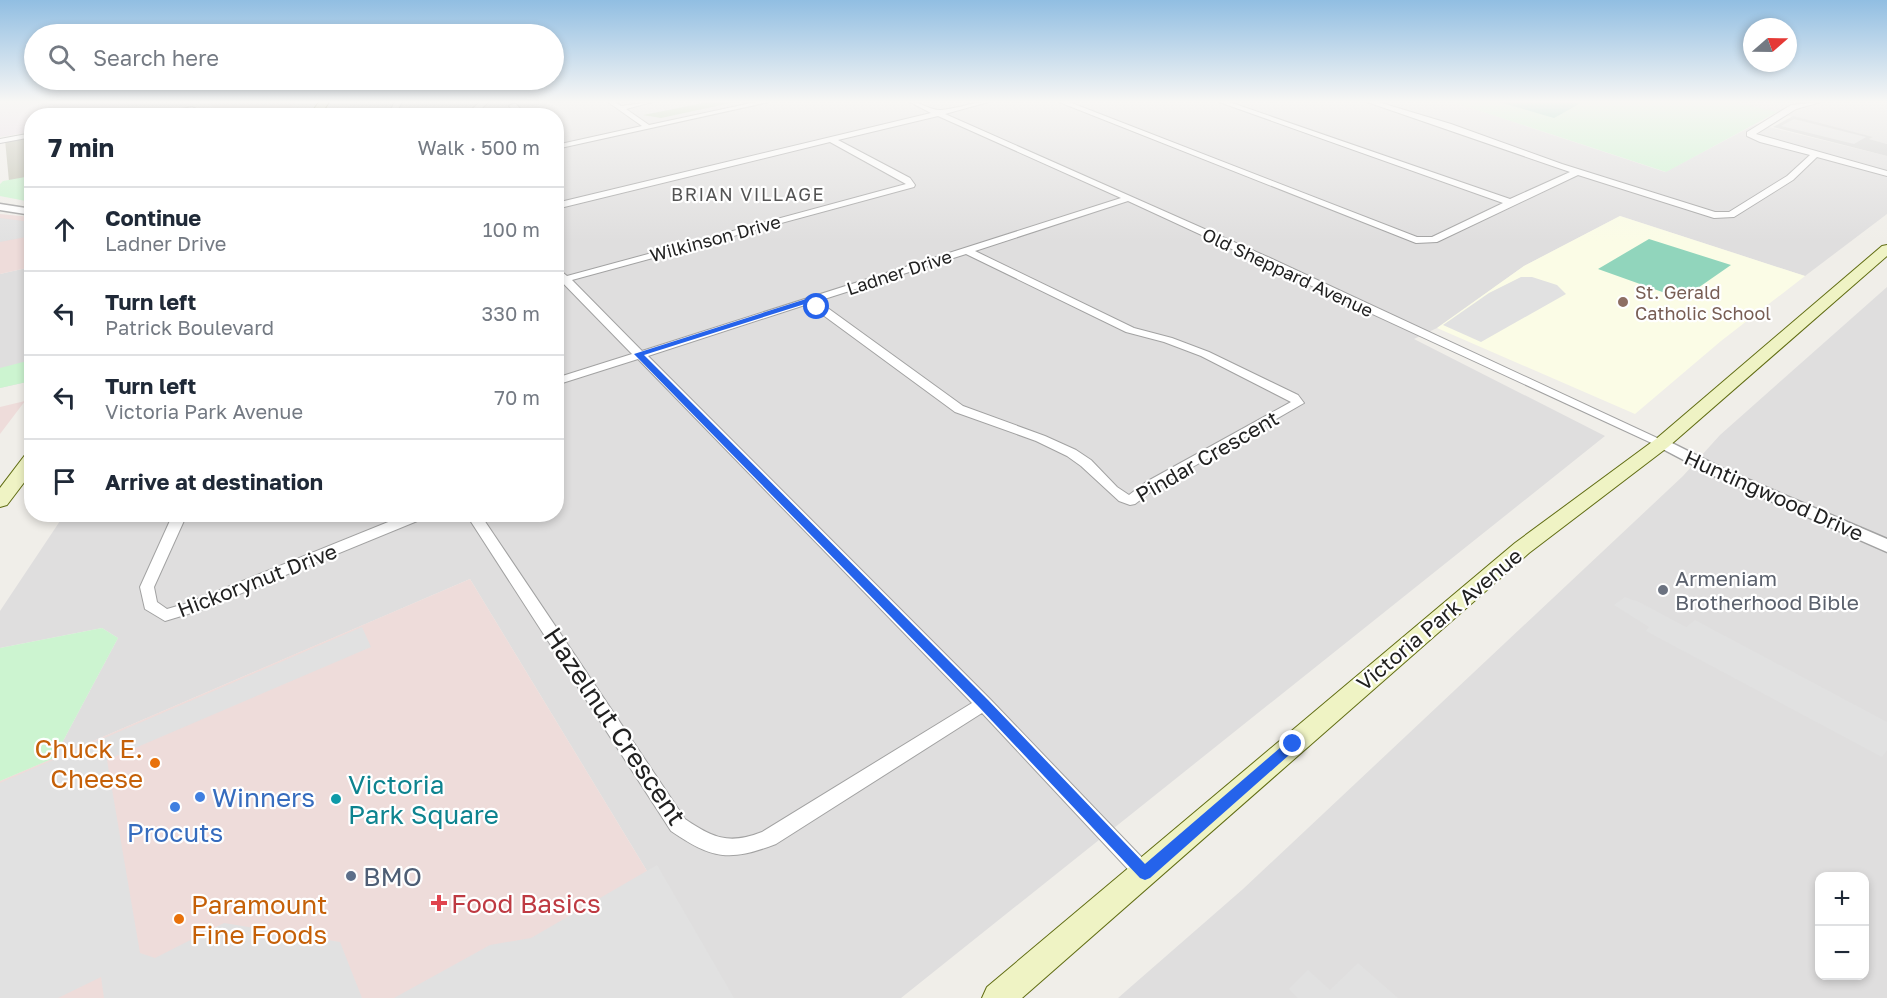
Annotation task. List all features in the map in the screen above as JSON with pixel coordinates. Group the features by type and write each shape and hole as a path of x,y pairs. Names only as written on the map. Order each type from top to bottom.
{"main road":[{"name":"Victoria Park Avenue","path":"998,998 1522,548 1662,443 1887,249"},
{"path":"0,501 24,470"}],"street":[{"path":"564,204 791,149"},
{"name":"Wilkinson Drive","path":"564,273 911,185 907,180 848,149"},
{"name":"Old Sheppard Avenue","path":"1016,149 1267,260 1662,443"},
{"path":"1182,149 1416,240 1434,240 1509,202 1577,172"},
{"path":"1356,149 1509,202"},
{"path":"1511,149 1577,172 1723,216 1731,215 1790,178 1815,155"},
{"path":"1793,149 1887,174"},
{"name":"Ladner Drive","path":"638,354 1126,199"},
{"path":"0,207 24,211"},
{"name":"Pindar Crescent","path":"809,300 959,409 977,418 1058,444 1098,473 1120,498 1130,501 1151,485 1298,403 1294,398 1205,354 1168,340 1130,330 966,250"},
{"path":"564,277 984,704 1145,874"},
{"path":"564,379 638,354"},
{"name":"Huntingwood Drive","path":"1662,443 1720,473 1887,546"},
{"name":"Hickorynut Drive","path":"176,522 147,587 150,605 165,615 193,607 402,522"},
{"name":"Hazelnut Crescent","path":"478,522 678,825 704,844 745,848 770,838 984,704"}],"shaded area":[{"path":"6,149 24,149 24,182 9,181"},
{"path":"564,149 1594,149 1665,172 1709,149 1857,149 1887,156 1887,214 1805,276 1620,216 1524,266 1437,328 1414,339 1605,436 901,998 724,998 470,579 54,758 118,638 102,628 0,648 0,611 59,522 564,522"},
{"path":"1858,149 1887,149 1887,156"},
{"path":"0,214 24,216 24,269 0,274"},
{"name":"St. Gerald Catholic School","path":"1620,216 1805,276 1721,341 1635,414 1437,328 1524,266"},
{"path":"0,218 24,221 24,237 0,242"},
{"path":"24,269 24,383 0,388 0,274"},
{"path":"1521,277 1532,277 1557,285 1566,294 1481,342 1443,325 1489,293"},
{"path":"1887,287 1887,998 1118,998 1243,889 1683,476 1720,435"},
{"path":"24,401 0,434 0,407"},
{"path":"470,579 724,998 0,998 0,781"},
{"path":"1625,597 1686,627 1695,620 1887,722 1887,750 1882,757 1646,631 1649,627 1614,605"},
{"path":"362,627 371,647 107,760 140,953 155,958 224,923 340,942 362,998 104,998 101,977 58,998 0,998 0,783"},
{"path":"657,865 734,998 394,998 490,945 531,938"},
{"path":"1358,963 1398,998 1298,998 1289,989 1308,970 1330,990"}],"green space":[{"path":"1595,149 1709,149 1666,172"},
{"path":"24,177 24,201 0,196 0,184 3,181"},
{"path":"1649,239 1731,265 1682,299 1598,269"},
{"path":"24,362 24,383 0,388 0,368"},
{"path":"102,628 118,638 54,758 0,781 0,648"}],"place":[{"name":"St. Gerald Catholic School","path":"1623,302"},
{"name":"Armeniam Brotherhood Bible","path":"1663,590"},
{"name":"Chuck E. Cheese","path":"155,763"},
{"name":"Winners","path":"200,797"},
{"name":"Victoria Park Square","path":"336,799"},
{"name":"Procuts","path":"175,807"},
{"name":"BMO","path":"351,876"},
{"name":"Food Basics","path":"439,903"},
{"name":"Paramount Fine Foods","path":"179,919"}],"district":[{"name":"BRIAN VILLAGE","path":"748,194"}],"route":[{"path":"817,307 809,300 638,354 984,704 1145,874 1293,744"}]}
